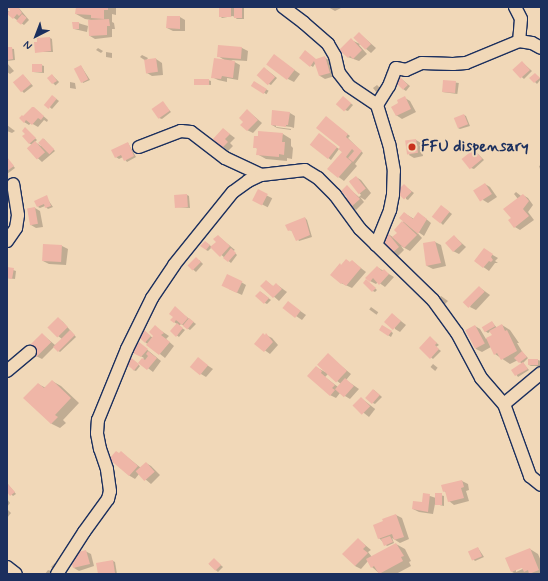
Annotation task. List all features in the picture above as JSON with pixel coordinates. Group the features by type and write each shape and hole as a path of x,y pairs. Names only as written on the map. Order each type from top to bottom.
{"street":[{"path":"283,7 328,44 335,56 339,73 349,86 377,105 389,144 394,171 393,194 390,210 376,245"},
{"path":"515,7 521,19 519,41"},
{"path":"377,105 389,86 396,68 406,70 422,62 453,64 466,63 519,41 532,43 541,48"},
{"path":"139,147 181,131 191,132 225,158 261,175"},
{"path":"57,574 84,532 108,499 110,491 107,469 97,434 98,420 127,349 152,298 174,265 233,192 248,181 261,175 306,170 318,178 335,195 360,229 433,300 448,318 480,378 504,404 530,476 541,485"},
{"path":"7,242 16,228 18,215 13,184"},
{"path":"7,371 30,352"},
{"path":"504,404 541,373"},
{"path":"7,567 16,574"}],"building":[{"path":"7,7 18,7 22,13 19,16 17,14 13,19 7,14 7,10 9,12 10,10"},
{"path":"76,7 108,7 108,10 104,10 104,19 91,18 91,15 75,14"},
{"path":"219,7 231,7 231,17 219,17"},
{"path":"234,7 242,7 242,18 234,18"},
{"path":"22,14 27,18 21,25 16,21"},
{"path":"167,16 180,16 180,29 166,28"},
{"path":"109,19 110,26 107,26 107,35 89,36 88,20"},
{"path":"72,22 79,22 79,29 73,29"},
{"path":"359,32 371,44 365,50 353,38"},
{"path":"50,37 51,51 35,53 34,42 37,42 37,38"},
{"path":"351,38 362,50 353,59 350,56 348,58 339,50"},
{"path":"218,45 242,47 241,59 217,57"},
{"path":"7,47 12,47 13,59 7,60"},
{"path":"305,50 316,59 325,56 330,73 319,76 314,61 310,67 299,58"},
{"path":"274,54 295,70 287,80 266,64"},
{"path":"156,58 158,72 146,74 144,60"},
{"path":"214,58 235,61 233,78 222,76 221,79 211,78"},
{"path":"522,61 530,70 520,79 512,70"},
{"path":"32,64 42,64 42,72 32,72"},
{"path":"81,65 88,79 81,83 74,69"},
{"path":"264,67 275,77 268,85 257,75"},
{"path":"535,73 540,78 534,83 529,78"},
{"path":"23,74 31,84 21,92 13,82"},
{"path":"52,74 57,81 52,84 47,78"},
{"path":"398,75 408,85 403,90 393,80"},
{"path":"194,79 209,79 209,85 194,85"},
{"path":"443,80 456,81 455,93 442,92"},
{"path":"254,81 267,89 264,94 251,86"},
{"path":"52,95 57,99 48,109 44,105"},
{"path":"343,96 351,103 344,112 336,104"},
{"path":"405,96 411,109 396,116 391,107 398,103 397,100"},
{"path":"163,101 170,111 158,119 152,109"},
{"path":"32,107 44,116 41,120 38,118 32,125 26,120 24,123 19,118"},
{"path":"247,109 258,120 247,131 240,125 243,122 239,118"},
{"path":"272,110 290,112 288,125 286,125 286,127 271,125"},
{"path":"464,114 468,124 458,128 454,118"},
{"path":"326,116 348,134 346,137 362,151 353,162 348,158 354,151 352,149 346,157 352,162 338,178 327,169 342,152 338,149 340,147 316,128"},
{"path":"25,127 36,138 29,144 22,136 25,134 22,131"},
{"path":"223,128 230,134 225,139 228,142 222,148 213,139"},
{"path":"258,131 283,133 282,142 285,142 284,155 279,154 279,157 256,155 257,148 253,148 254,136 258,136"},
{"path":"319,133 337,147 328,159 310,145"},
{"path":"43,138 54,149 49,154 38,143"},
{"name":"FFU dispensary","path":"416,139 418,153 407,154 405,141"},
{"path":"35,141 45,152 37,160 27,148"},
{"path":"128,142 134,156 124,161 121,155 115,158 111,150"},
{"path":"474,149 482,159 470,169 462,159"},
{"path":"7,157 14,166 7,171"},
{"path":"356,176 366,189 359,194 349,182"},
{"path":"485,183 492,194 480,201 473,190"},
{"path":"404,184 412,192 404,200 396,192"},
{"path":"347,185 360,199 350,208 343,201 347,197 341,191"},
{"path":"258,189 268,194 262,206 252,201"},
{"path":"187,194 188,207 175,208 174,195"},
{"path":"523,194 529,201 523,209 529,216 514,228 508,220 511,218 503,209"},
{"path":"47,195 51,206 45,208 44,204 37,207 34,201"},
{"path":"441,205 450,212 440,224 432,217"},
{"path":"35,207 38,224 30,225 27,208"},
{"path":"404,212 413,219 418,212 427,219 418,234 399,218"},
{"path":"305,217 310,235 296,241 291,230 288,231 285,225"},
{"path":"402,221 417,235 404,248 392,237 397,233 394,230"},
{"path":"387,232 399,247 390,255 379,243"},
{"path":"218,235 230,246 220,257 210,247 216,242 213,239"},
{"path":"454,235 462,244 453,252 445,243"},
{"path":"205,241 210,245 206,250 200,246"},
{"path":"435,241 441,263 426,266 423,243"},
{"path":"43,244 62,245 61,262 42,261"},
{"path":"231,248 236,253 228,262 223,258"},
{"path":"484,248 493,254 491,257 493,260 491,262 489,261 483,268 474,261"},
{"path":"196,257 201,262 192,270 188,265"},
{"path":"346,259 350,262 352,260 361,268 346,286 330,275 340,263 341,265"},
{"path":"377,266 382,271 384,269 389,274 379,285 373,278 370,282 365,278"},
{"path":"7,267 14,268 12,279 7,278"},
{"path":"227,274 242,281 237,293 222,286"},
{"path":"366,279 376,288 372,292 363,283"},
{"path":"266,280 273,286 276,283 282,289 273,298 260,286"},
{"path":"479,286 485,292 468,308 463,302"},
{"path":"260,291 269,298 264,304 255,296"},
{"path":"288,301 301,311 295,318 282,308"},
{"path":"175,306 188,318 182,325 176,320 174,323 170,320 173,317 169,314"},
{"path":"392,313 401,321 393,330 384,322"},
{"path":"58,317 68,327 57,338 47,328"},
{"path":"189,318 194,322 187,330 183,326"},
{"path":"492,321 495,326 485,332 482,327"},
{"path":"177,323 183,328 176,337 170,331"},
{"path":"502,324 505,331 507,330 517,351 501,360 497,353 494,355 486,338 492,335 489,331"},
{"path":"155,325 164,333 161,335 170,342 159,355 146,345 153,336 149,332"},
{"path":"382,325 392,331 388,336 379,330"},
{"path":"475,325 485,344 475,349 465,330"},
{"path":"142,328 151,336 145,343 136,335"},
{"path":"70,330 75,335 58,352 53,347"},
{"path":"42,333 51,342 36,357 27,348"},
{"path":"263,333 265,335 266,333 273,342 264,352 254,344"},
{"path":"430,336 437,343 435,345 439,349 430,359 419,348"},
{"path":"139,342 148,349 141,357 131,352"},
{"path":"148,351 157,358 147,370 138,363 142,358 145,360 148,356 146,354"},
{"path":"522,351 527,357 519,363 514,358"},
{"path":"328,353 347,371 336,382 317,365"},
{"path":"129,356 139,364 134,370 124,362"},
{"path":"198,357 208,365 200,375 190,367"},
{"path":"528,359 538,359 538,365 528,365"},
{"path":"523,362 528,369 515,376 511,370"},
{"path":"316,366 322,371 321,373 335,385 332,388 335,390 330,396 307,376"},
{"path":"345,378 354,386 344,397 335,389"},
{"path":"52,380 71,398 55,415 58,417 51,424 23,398 38,383 44,388"},
{"path":"373,389 380,395 372,404 365,398"},
{"path":"361,397 370,406 362,415 353,405"},
{"path":"116,451 119,453 121,451 138,466 129,476 109,459"},
{"path":"146,462 155,472 144,481 136,471"},
{"path":"462,480 464,487 461,488 464,498 448,502 445,491 443,492 441,485"},
{"path":"7,483 15,492 10,496 7,492"},
{"path":"423,493 430,494 428,512 412,509 413,501 422,502"},
{"path":"435,493 442,493 442,505 435,505"},
{"path":"396,514 404,537 394,540 392,534 378,539 373,525 383,521 382,519"},
{"path":"390,536 393,542 384,546 381,539"},
{"path":"358,538 366,546 363,549 368,553 355,566 342,554"},
{"path":"396,543 404,556 401,557 403,561 379,574 374,566 371,568 366,559"},
{"path":"478,547 482,556 472,561 468,551"},
{"path":"530,548 539,570 529,574 528,570 524,572 522,568 511,572 505,558"},
{"path":"86,550 90,564 73,568 70,557 71,554"},
{"path":"214,558 221,565 215,571 208,564"},
{"path":"113,560 115,573 98,574 96,563"}],"place":[{"name":"FFU dispensary","path":"412,147"}]}
